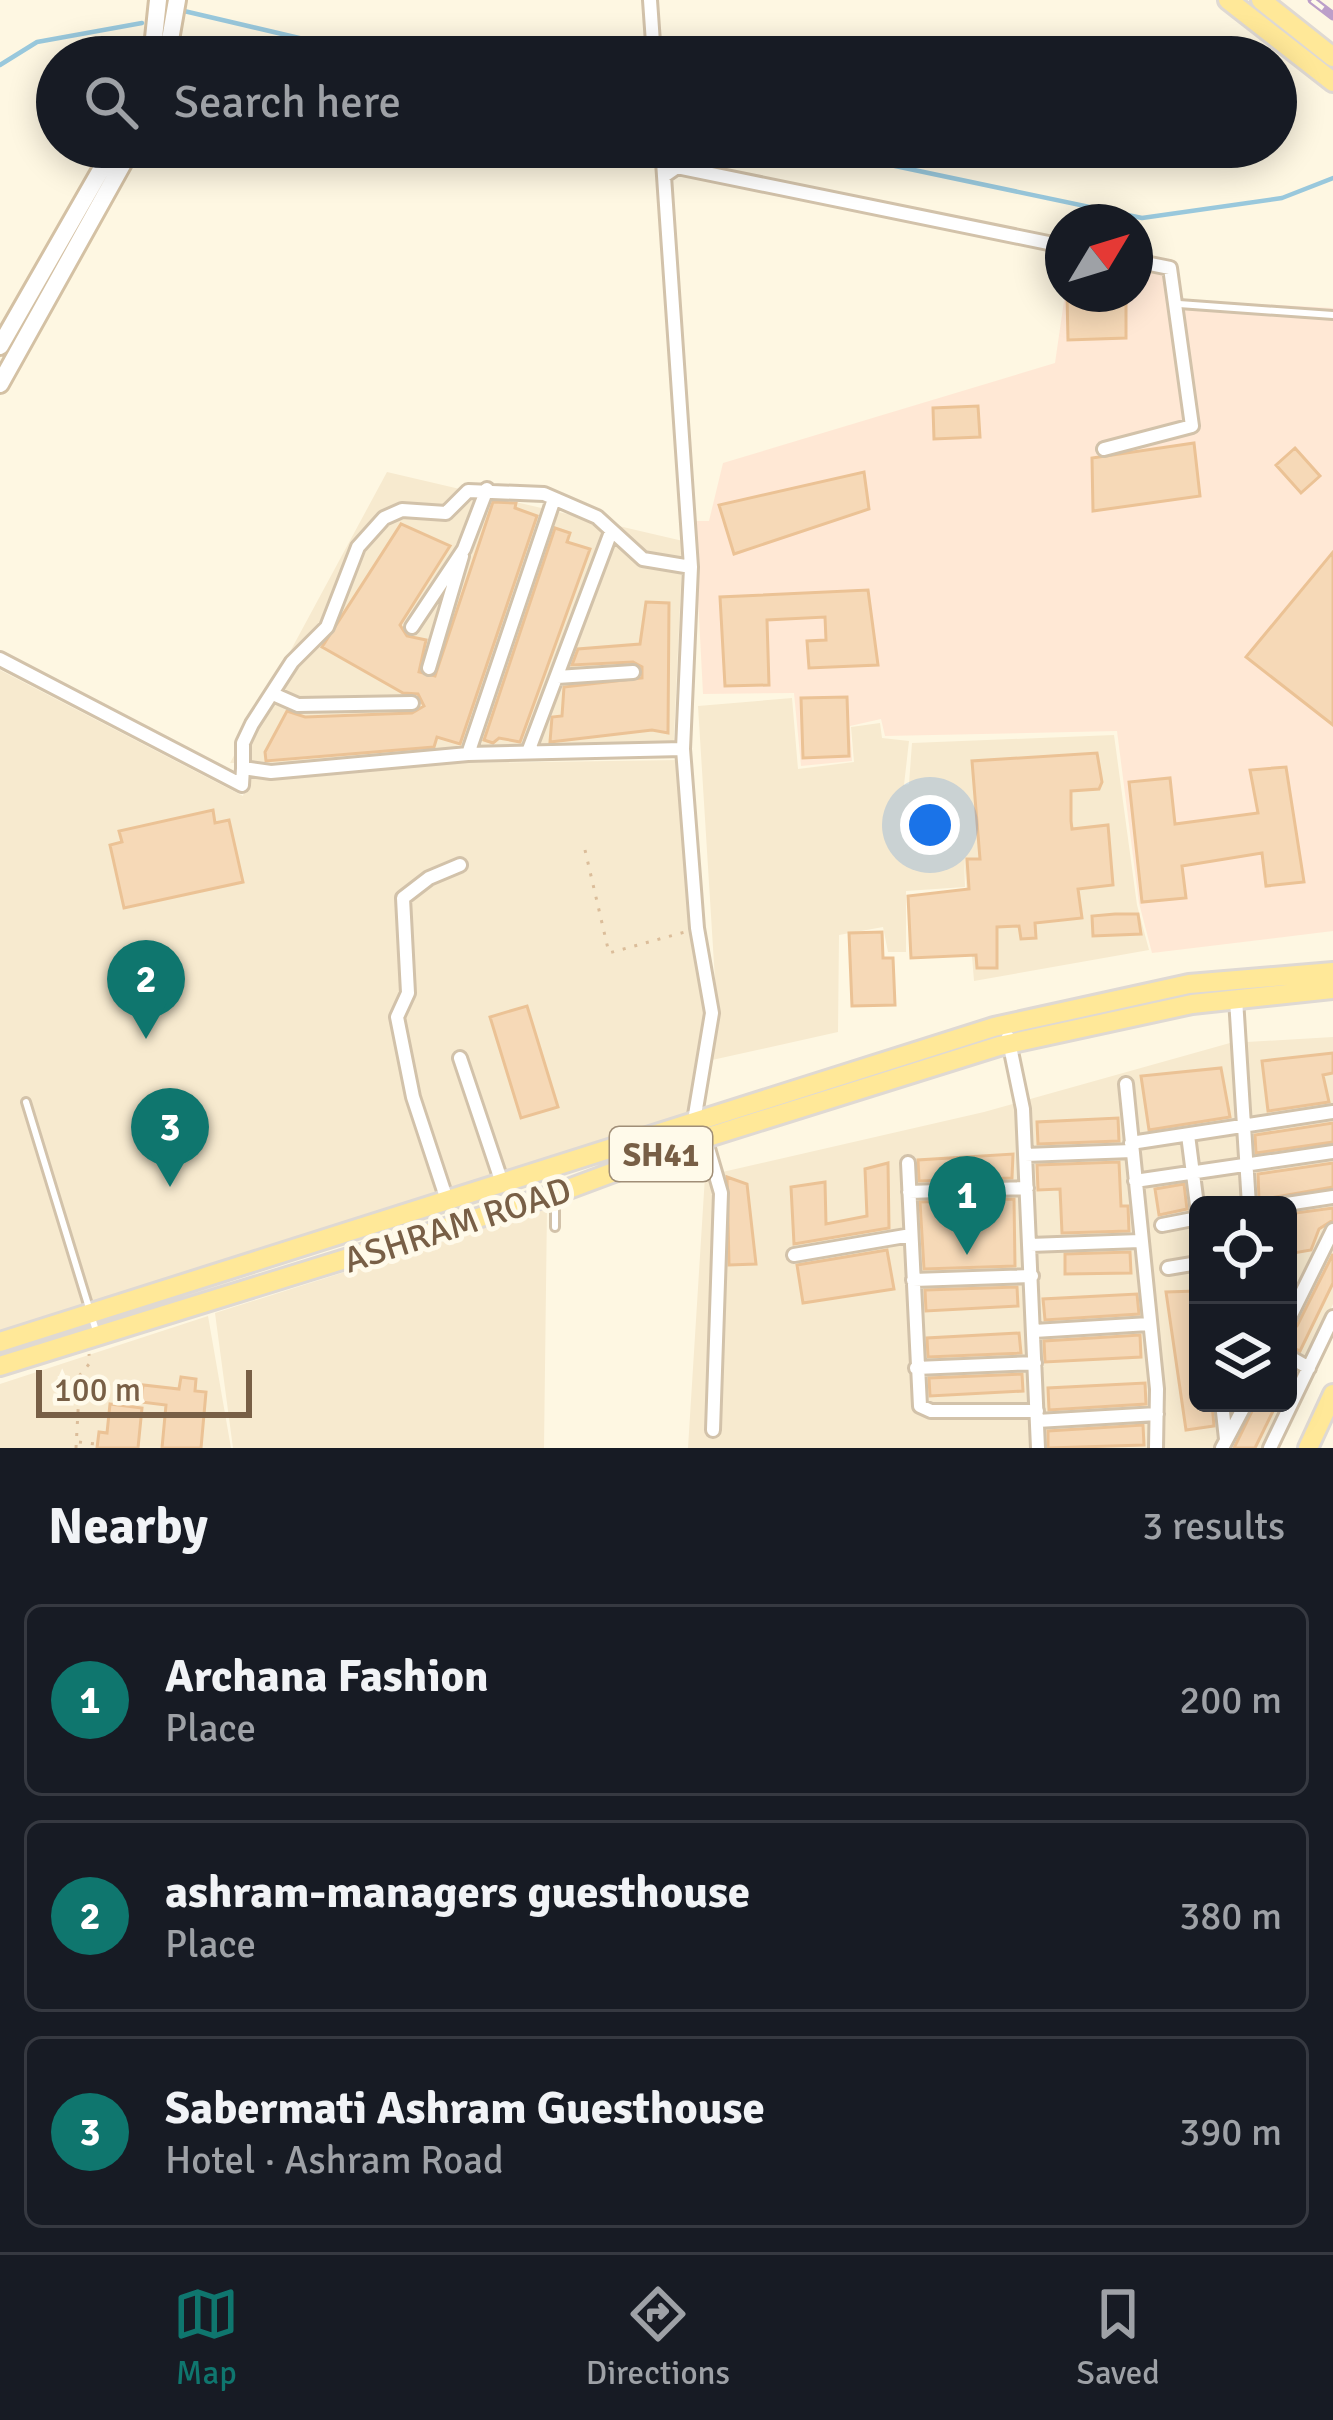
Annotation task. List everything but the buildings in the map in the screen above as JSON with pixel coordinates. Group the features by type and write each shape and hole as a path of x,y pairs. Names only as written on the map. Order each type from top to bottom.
{"main road":[{"path":"1228,0 1274,36"},
{"path":"1261,0 1333,57"},
{"path":"1297,54 1333,82"},
{"name":"ASHRAM ROAD","path":"0,1342 502,1183 700,1129 1008,1034 1189,984 1333,973"},
{"name":"ASHRAM ROAD","path":"1008,1034 1333,989"},
{"name":"ASHRAM ROAD","path":"0,1366 555,1194 700,1129"},
{"path":"1308,1448 1333,1394"}],"street":[{"path":"650,0 653,36"},
{"path":"158,36 168,4"},
{"path":"167,36 168,4"},
{"path":"0,346 102,168"},
{"path":"0,384 120,168"},
{"path":"663,168 691,567 683,748 698,928 712,1013 700,1129 721,1193 713,1430"},
{"path":"664,176 676,168"},
{"path":"682,168 1045,242"},
{"path":"1104,449 1192,426 1170,268 1153,265"},
{"path":"430,668 464,549 487,490"},
{"path":"0,659 242,785 243,743 292,662 327,627 358,547 384,518 402,510 446,513 468,491 554,499 597,517 643,559 691,567"},
{"path":"468,754 554,499"},
{"path":"528,752 611,532"},
{"path":"412,627 464,549"},
{"path":"557,676 633,672"},
{"path":"273,694 298,705 412,703"},
{"path":"243,768 271,772 468,754 683,748"},
{"path":"447,1200 413,1097 397,1017 407,993 403,898 429,878 460,865"},
{"path":"1236,999 1249,1196"},
{"path":"1008,1034 1025,1155 1038,1448"},
{"path":"460,1058 502,1183"},
{"path":"1126,1084 1157,1414 1156,1448"},
{"path":"1025,1155 1132,1147 1243,1124 1333,1112"},
{"path":"1188,1135 1196,1196"},
{"path":"1135,1180 1333,1152"},
{"path":"908,1163 920,1406 931,1411 1037,1416 1157,1414"},
{"path":"909,1192 1027,1188"},
{"path":"1297,1202 1333,1197"},
{"path":"1162,1225 1189,1218"},
{"path":"1297,1304 1333,1230"},
{"path":"794,1255 911,1234"},
{"path":"1030,1244 1140,1241"},
{"path":"1168,1268 1189,1264"},
{"path":"913,1280 1032,1276"},
{"path":"1270,1448 1333,1317"},
{"path":"1034,1331 1149,1324"},
{"path":"1297,1361 1309,1368"},
{"path":"916,1368 1035,1363"},
{"path":"1222,1412 1224,1444"},
{"path":"1224,1444 1241,1412"}],"lane":[{"path":"1175,303 1333,315"},
{"path":"26,1102 91,1314 92,1339"},
{"path":"555,1194 555,1227"}],"path":[{"path":"585,850 609,953 698,928"},
{"path":"92,1339 90,1363 80,1375 76,1445 95,1444"}],"shaded area":[{"path":"1153,269 1165,272 1170,299 1333,308 1333,931 1152,953 1139,903 1117,731 885,736 881,719 850,726 852,761 801,766 794,693 703,694 694,521 709,521 723,463 1055,363 1062,312 1153,312"},
{"path":"387,472 683,541 673,758 230,763"},
{"path":"0,670 243,796 250,766 679,760 707,1015 690,1118 0,1336"},
{"path":"792,698 798,769 854,762 851,727 880,723 882,738 909,741 904,785 909,784 912,743 1114,735 1137,905 1149,950 974,981 964,858 965,887 906,891 906,952 888,952 883,927 839,935 838,1032 712,1060 717,1012 698,706"},
{"path":"1333,1037 1333,1304 1297,1379 1297,1196 1189,1196 1189,1412 1282,1412 1264,1448 688,1448 705,1176 984,1112 1230,1043"},
{"path":"547,1208 544,1448 233,1448 215,1313"},
{"path":"208,1316 231,1448 0,1448 0,1384"}],"waterway":[{"path":"184,11 291,36"},
{"path":"70,36 142,23"},
{"path":"0,65 36,43"},
{"path":"905,168 1142,218 1282,198 1333,178"}],"railway":[{"path":"1312,0 1333,16"}],"place":[{"name":"ashram-managers guesthouse","path":"146,1039"},
{"name":"Sabermati Ashram Guesthouse","path":"170,1187"},
{"name":"Archana Fashion","path":"967,1255"}]}
